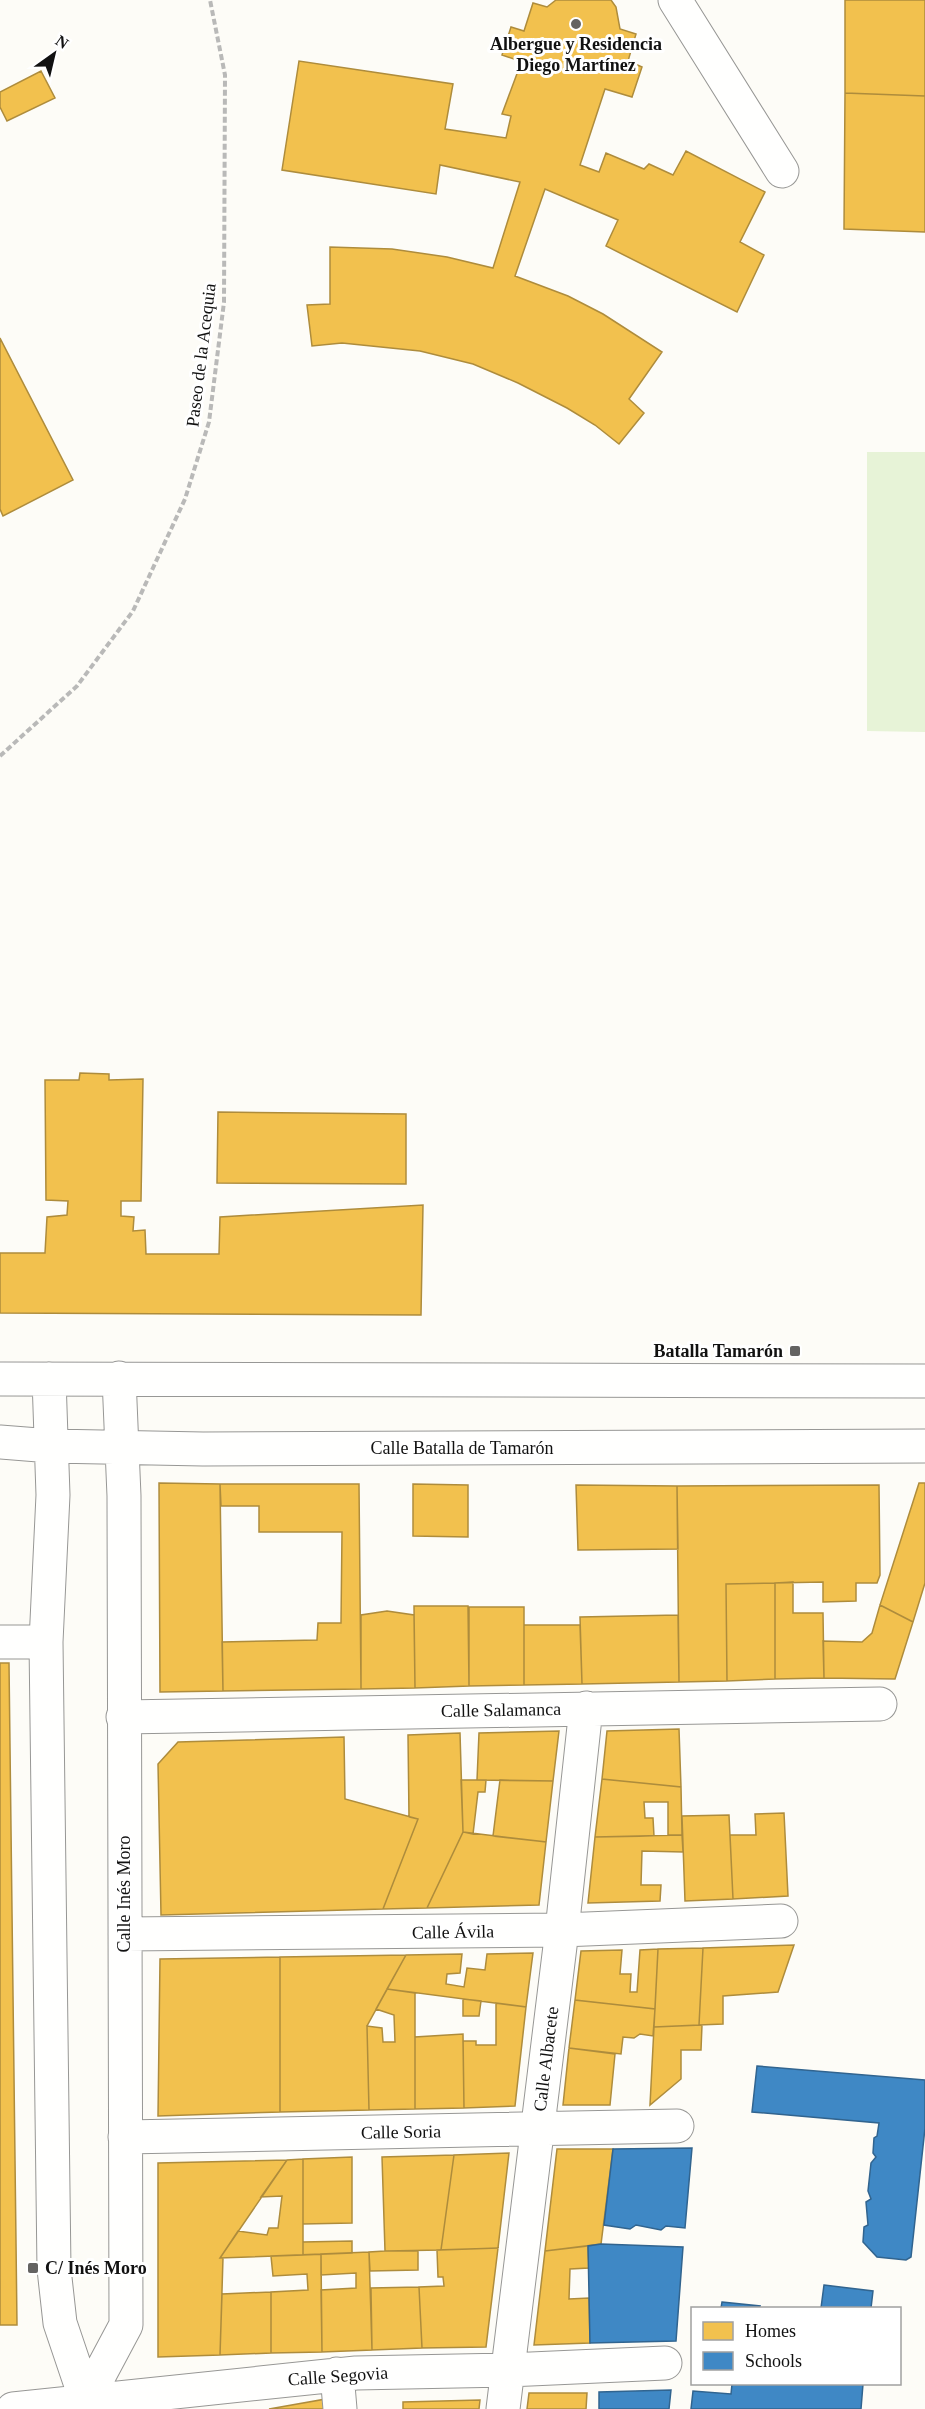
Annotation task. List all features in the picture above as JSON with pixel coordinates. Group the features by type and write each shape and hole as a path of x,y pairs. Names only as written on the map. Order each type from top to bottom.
{"street":[{"path":"675,0 782,171"},
{"name":"Calle Inés Moro","path":"86,2405 126,2325 124,1496 119,1378"},
{"path":"0,1379 925,1381"},
{"path":"49,1379 53,1495 46,1642 54,2269 60,2323 86,2405"},
{"name":"Calle Batalla de Tamarón","path":"0,1442 122,1448 925,1446"},
{"path":"0,1642 46,1642"},
{"name":"Calle Salamanca","path":"123,1718 880,1704"},
{"name":"Calle Albacete","path":"503,2409 562,1930 586,1708"},
{"name":"Calle Ávila","path":"125,1934 562,1930 781,1920"},
{"name":"Calle Soria","path":"125,2137 677,2126"},
{"name":"Calle Segovia","path":"13,2409 86,2405 337,2374 665,2363"},
{"path":"337,2374 340,2409"}],"path":[{"name":"Paseo de la Acequia","path":"0,756 77,686 133,611 185,499 208,422 224,302 225,75 210,0"}],"green space":[{"path":"867,452 925,452 925,732 867,731"}],"building: Homes":[{"path":"556,0 611,0 616,7 620,29 636,34 628,61 642,67 632,97 605,89 580,165 599,172 606,153 644,169 649,164 673,175 686,151 765,192 740,242 764,255 737,312 606,246 618,220 545,189 515,276 568,296 603,314 662,352 629,399 644,413 619,444 595,425 567,408 518,383 473,364 420,351 342,343 312,346 307,305 330,304 330,247 392,249 447,257 493,268 520,182 440,165 436,194 282,170 299,61 453,84 445,129 506,138 511,116 502,114 518,71 525,71 529,64 502,55 511,27 524,31 533,3 547,7"},
{"path":"845,0 925,0 925,96 845,93"},
{"path":"41,71 55,98 7,121 0,107 0,92"},
{"path":"845,93 925,96 925,232 844,229"},
{"path":"0,338 73,480 3,516 0,509"},
{"path":"80,1073 109,1074 109,1080 143,1079 141,1201 121,1201 121,1216 134,1217 133,1231 145,1230 146,1254 219,1254 220,1217 423,1205 421,1315 0,1313 0,1253 45,1253 47,1217 67,1215 68,1201 46,1200 45,1080 79,1080"},
{"path":"218,1112 406,1114 406,1184 217,1183"},
{"path":"159,1483 220,1484 223,1691 160,1692"},
{"path":"919,1483 925,1483 925,1583 913,1622 880,1605"},
{"path":"220,1484 359,1484 361,1689 223,1691 222,1642 317,1640 318,1623 341,1623 342,1532 259,1532 259,1506 221,1506"},
{"path":"413,1484 468,1485 468,1537 413,1536"},
{"path":"576,1485 677,1486 678,1549 578,1550"},
{"path":"879,1485 880,1575 877,1583 856,1583 856,1601 823,1602 823,1582 726,1584 727,1681 679,1682 677,1486"},
{"path":"793,1582 793,1613 823,1613 824,1678 775,1679 775,1583"},
{"path":"775,1583 775,1679 727,1681 726,1584"},
{"path":"880,1605 913,1622 895,1679 824,1678 823,1641 862,1642 872,1633"},
{"path":"414,1606 468,1606 469,1686 415,1688"},
{"path":"469,1607 524,1607 524,1685 469,1686"},
{"path":"387,1611 414,1615 415,1688 361,1689 361,1615"},
{"path":"678,1615 679,1682 582,1684 580,1617"},
{"path":"524,1625 580,1625 582,1684 524,1685"},
{"path":"0,1663 9,1663 17,2325 0,2325"},
{"path":"679,1729 681,1787 602,1779 607,1731"},
{"path":"559,1731 553,1781 477,1780 479,1733"},
{"path":"460,1733 463,1832 427,1908 383,1909 418,1819 409,1817 408,1735"},
{"path":"344,1737 345,1799 418,1819 383,1909 161,1915 158,1764 178,1742"},
{"path":"602,1779 681,1787 682,1835 668,1835 668,1802 644,1802 645,1818 653,1818 654,1836 595,1837"},
{"path":"461,1780 486,1780 485,1792 478,1792 473,1834 463,1832"},
{"path":"500,1780 553,1781 546,1842 493,1836"},
{"path":"784,1813 788,1896 733,1899 730,1835 756,1835 755,1814"},
{"path":"729,1815 733,1899 685,1901 682,1816"},
{"path":"463,1832 546,1842 539,1905 427,1908"},
{"path":"682,1835 683,1852 642,1851 641,1885 661,1885 660,1901 588,1903 595,1837"},
{"path":"794,1945 778,1992 723,1996 723,2024 699,2025 703,1948"},
{"path":"703,1948 699,2025 654,2027 658,1949"},
{"path":"658,1949 655,2009 575,2000 581,1951 622,1950 620,1974 631,1974 630,1992 637,1992 640,1950"},
{"path":"533,1953 526,2007 387,1989 406,1955 462,1954 460,1973 447,1974 446,1984 464,1987 467,1968 485,1970 487,1954"},
{"path":"406,1955 367,2026 369,2110 280,2112 280,1957"},
{"path":"280,1957 280,2112 158,2116 160,1959"},
{"path":"387,1989 415,1993 415,2109 369,2110 367,2026 382,2028 383,2042 395,2042 394,2015 376,2009"},
{"path":"463,1999 481,2001 479,2016 463,2016"},
{"path":"575,2000 655,2009 653,2036 640,2034 634,2038 623,2037 621,2054 569,2048"},
{"path":"496,2003 526,2007 515,2106 464,2108 463,2041 476,2041 476,2045 496,2045"},
{"path":"702,2025 701,2050 681,2050 681,2079 650,2105 654,2027"},
{"path":"463,2034 464,2108 415,2109 415,2037"},
{"path":"569,2048 615,2054 610,2105 563,2105"},
{"path":"557,2149 613,2149 601,2244 545,2251"},
{"path":"509,2153 498,2248 441,2250 454,2155"},
{"path":"454,2155 441,2250 385,2251 382,2157"},
{"path":"352,2157 352,2223 303,2224 303,2159"},
{"path":"303,2159 303,2255 220,2258 238,2231 267,2235 269,2228 278,2228 282,2196 261,2197 287,2160"},
{"path":"287,2160 220,2258 223,2258 220,2355 158,2357 158,2163"},
{"path":"352,2241 352,2253 303,2255 303,2242"},
{"path":"588,2246 589,2268 570,2269 569,2299 589,2298 590,2343 534,2345 545,2251"},
{"path":"498,2248 486,2347 422,2348 419,2287 444,2286 443,2277 438,2277 437,2250"},
{"path":"418,2251 418,2270 370,2271 369,2252"},
{"path":"369,2252 372,2350 322,2352 321,2290 356,2288 356,2273 321,2275 321,2254"},
{"path":"321,2254 322,2352 271,2353 271,2292 308,2290 307,2274 273,2276 271,2256"},
{"path":"419,2287 422,2348 372,2350 371,2288"},
{"path":"271,2292 271,2353 220,2355 222,2294"},
{"path":"529,2393 587,2393 586,2409 527,2409"},
{"path":"326,2399 327,2409 269,2409"},
{"path":"480,2400 479,2409 403,2409 403,2402"}],"building: Schools":[{"path":"757,2066 925,2080 925,2128 911,2257 906,2260 877,2257 863,2242 864,2227 868,2225 866,2202 871,2199 868,2191 871,2163 876,2157 873,2153 874,2138 877,2136 879,2123 752,2112"},
{"path":"692,2148 685,2228 666,2226 661,2230 636,2225 630,2229 604,2225 613,2149"},
{"path":"601,2244 683,2247 676,2341 590,2343 588,2246"},
{"path":"824,2285 873,2291 871,2307 821,2307"},
{"path":"722,2302 760,2306 760,2307 721,2307"},
{"path":"732,2385 863,2385 861,2409 691,2409 693,2391 731,2394"},
{"path":"671,2390 669,2409 599,2409 599,2392"}],"place":[{"name":"Albergue y Residencia Diego Martínez","path":"576,24"},
{"name":"Batalla Tamarón","path":"795,1351"},
{"name":"C/ Inés Moro","path":"33,2268"}]}
